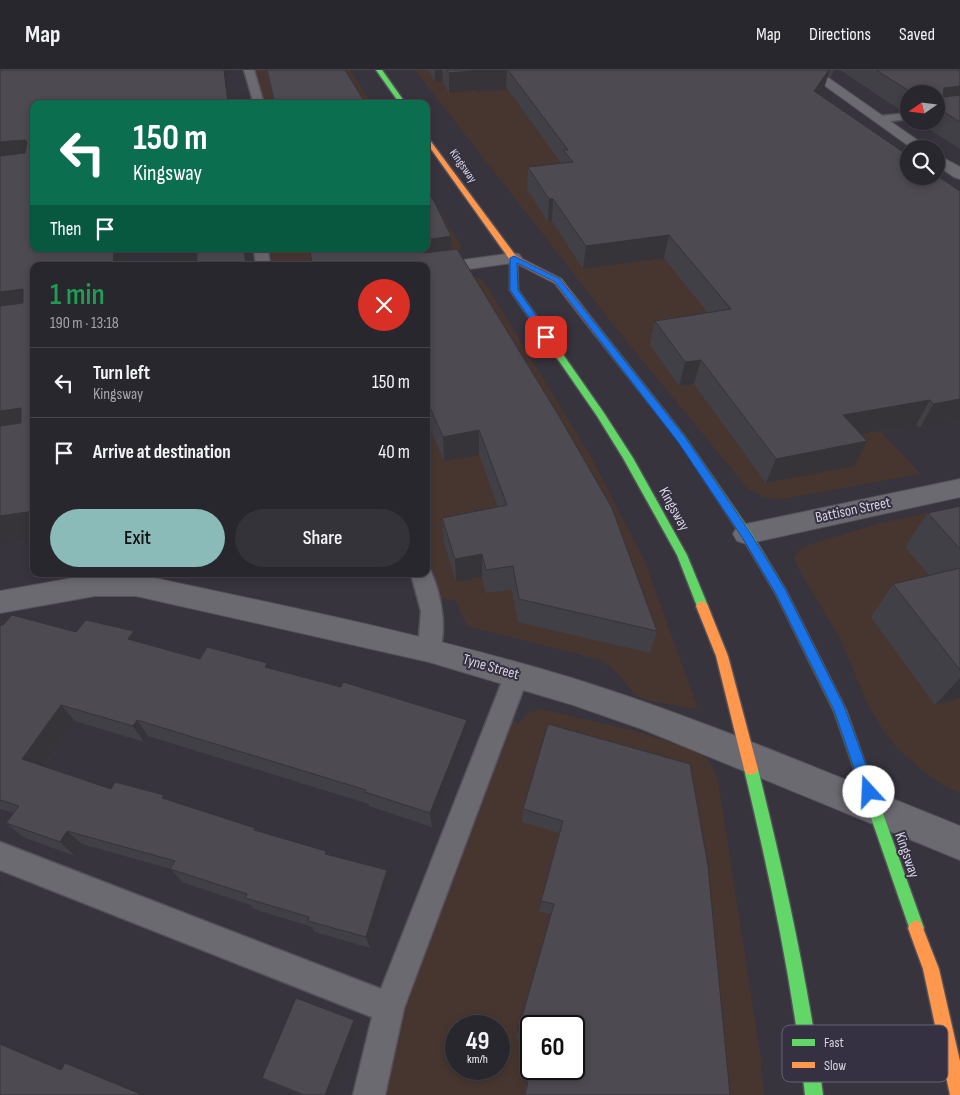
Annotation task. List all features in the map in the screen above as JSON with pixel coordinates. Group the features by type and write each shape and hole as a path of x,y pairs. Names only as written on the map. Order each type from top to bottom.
{"main road":[{"path":"379,70 400,100"},
{"name":"Kingsway","path":"430,142 514,258 558,281 682,439 746,534 781,592 840,710 930,969 943,1025"},
{"name":"Kingsway","path":"514,258 514,290 628,458 682,555 722,656 775,864 806,1025"},
{"name":"Kingsway","path":"948,1047 959,1095"},
{"name":"Kingsway","path":"813,1082 814,1095"}],"street":[{"path":"809,70 910,140"},
{"path":"945,164 960,174"},
{"path":"430,269 514,258"},
{"name":"Battison Street","path":"746,534 960,488"},
{"name":"Tyne Street","path":"0,602 119,579 429,650 517,674 649,717 960,843"}],"lane":[{"path":"249,70 257,100"},
{"path":"881,119 900,117"},
{"path":"423,577 432,612 429,650"},
{"path":"369,1095 389,1008 517,674"},
{"path":"0,856 389,1008"}],"shaded area":[{"path":"249,70 350,70 369,100 258,100"},
{"path":"415,70 460,70 477,92 547,86 778,322 921,474 777,500 761,496 748,489 618,331"},
{"path":"430,195 461,248 458,252 400,262 263,262 261,252 430,252"},
{"path":"466,276 479,278 485,283 591,457 645,562 697,706 694,709 644,700 633,692 618,674 601,660 470,627 466,624 455,600 428,597 423,577 430,577 430,280"},
{"path":"960,506 960,794 941,784 921,769 899,750 885,733 868,705 841,640 798,568 794,557 799,550 811,544 880,523"},
{"path":"540,709 632,730 688,748 703,755 711,764 718,780 760,1053 764,1095 369,1095 500,719 519,723 529,713"}],"building":[{"path":"0,70 224,70 228,100 30,100 30,252 116,252 114,253 113,262 30,262 30,512 0,516 0,426 21,423 21,408 0,411 0,306 23,303 23,289 0,292 0,156 25,153 27,142 25,140 0,142"},
{"path":"267,70 345,70 364,100 274,100"},
{"path":"447,70 481,70 449,73"},
{"path":"508,70 829,70 814,91 900,150 900,185 945,185 945,181 960,191 960,399 933,404 930,400 843,415 867,441 776,459 701,360 685,362 655,321 731,309 669,235 586,246 553,199 549,199 528,167 573,162 563,150 568,150"},
{"path":"876,70 960,70 960,86 945,88 945,85 900,85"},
{"path":"960,95 960,122 945,113 945,97"},
{"path":"430,196 435,203 451,236 430,239"},
{"path":"457,249 559,416 612,508 657,631 519,599 513,566 486,570 482,554 455,559 442,518 507,505 479,430 443,437 430,407 430,262 312,262 310,252 425,253"},
{"path":"197,252 244,252 246,262 197,262"},
{"path":"960,506 960,549 928,513"},
{"path":"960,568 960,670 893,584"},
{"path":"12,615 76,632 86,620 134,631 128,639 200,659 207,647 267,663 265,667 341,687 343,682 467,720 430,813 365,792 366,790 137,720 133,726 61,705 22,759 111,789 115,782 164,795 162,798 255,828 254,830 326,851 325,854 387,870 366,937 308,921 309,917 245,898 247,894 170,869 175,861 67,831 60,842 6,823 19,806 0,800 0,625 3,625"},
{"path":"548,724 690,764 708,866 730,1095 525,1095 528,1080 585,1080 585,1015 523,1015 554,904 541,901 563,821 523,809"},
{"path":"296,998 354,1020 325,1095 304,1095 262,1078"},
{"path":"0,1044 61,1070 65,1063 138,1093 138,1095 0,1095"}],"traffic: fast":[{"path":"379,70 400,100"},
{"path":"513,258 514,290 601,415 628,458 682,555 702,606"},
{"path":"596,330 682,439 746,534 781,592 840,710 916,928"},
{"path":"751,769 771,850 805,1025"},
{"path":"812,1082 814,1095"}],"traffic: slow":[{"path":"430,143 513,258 558,281 596,330"},
{"path":"702,606 722,656 751,769"},
{"path":"916,928 931,969 943,1025"},
{"path":"948,1046 959,1095"}],"route":[{"path":"546,337 514,290 514,258 558,281 682,439 746,534 781,592 840,710 869,792"}]}
